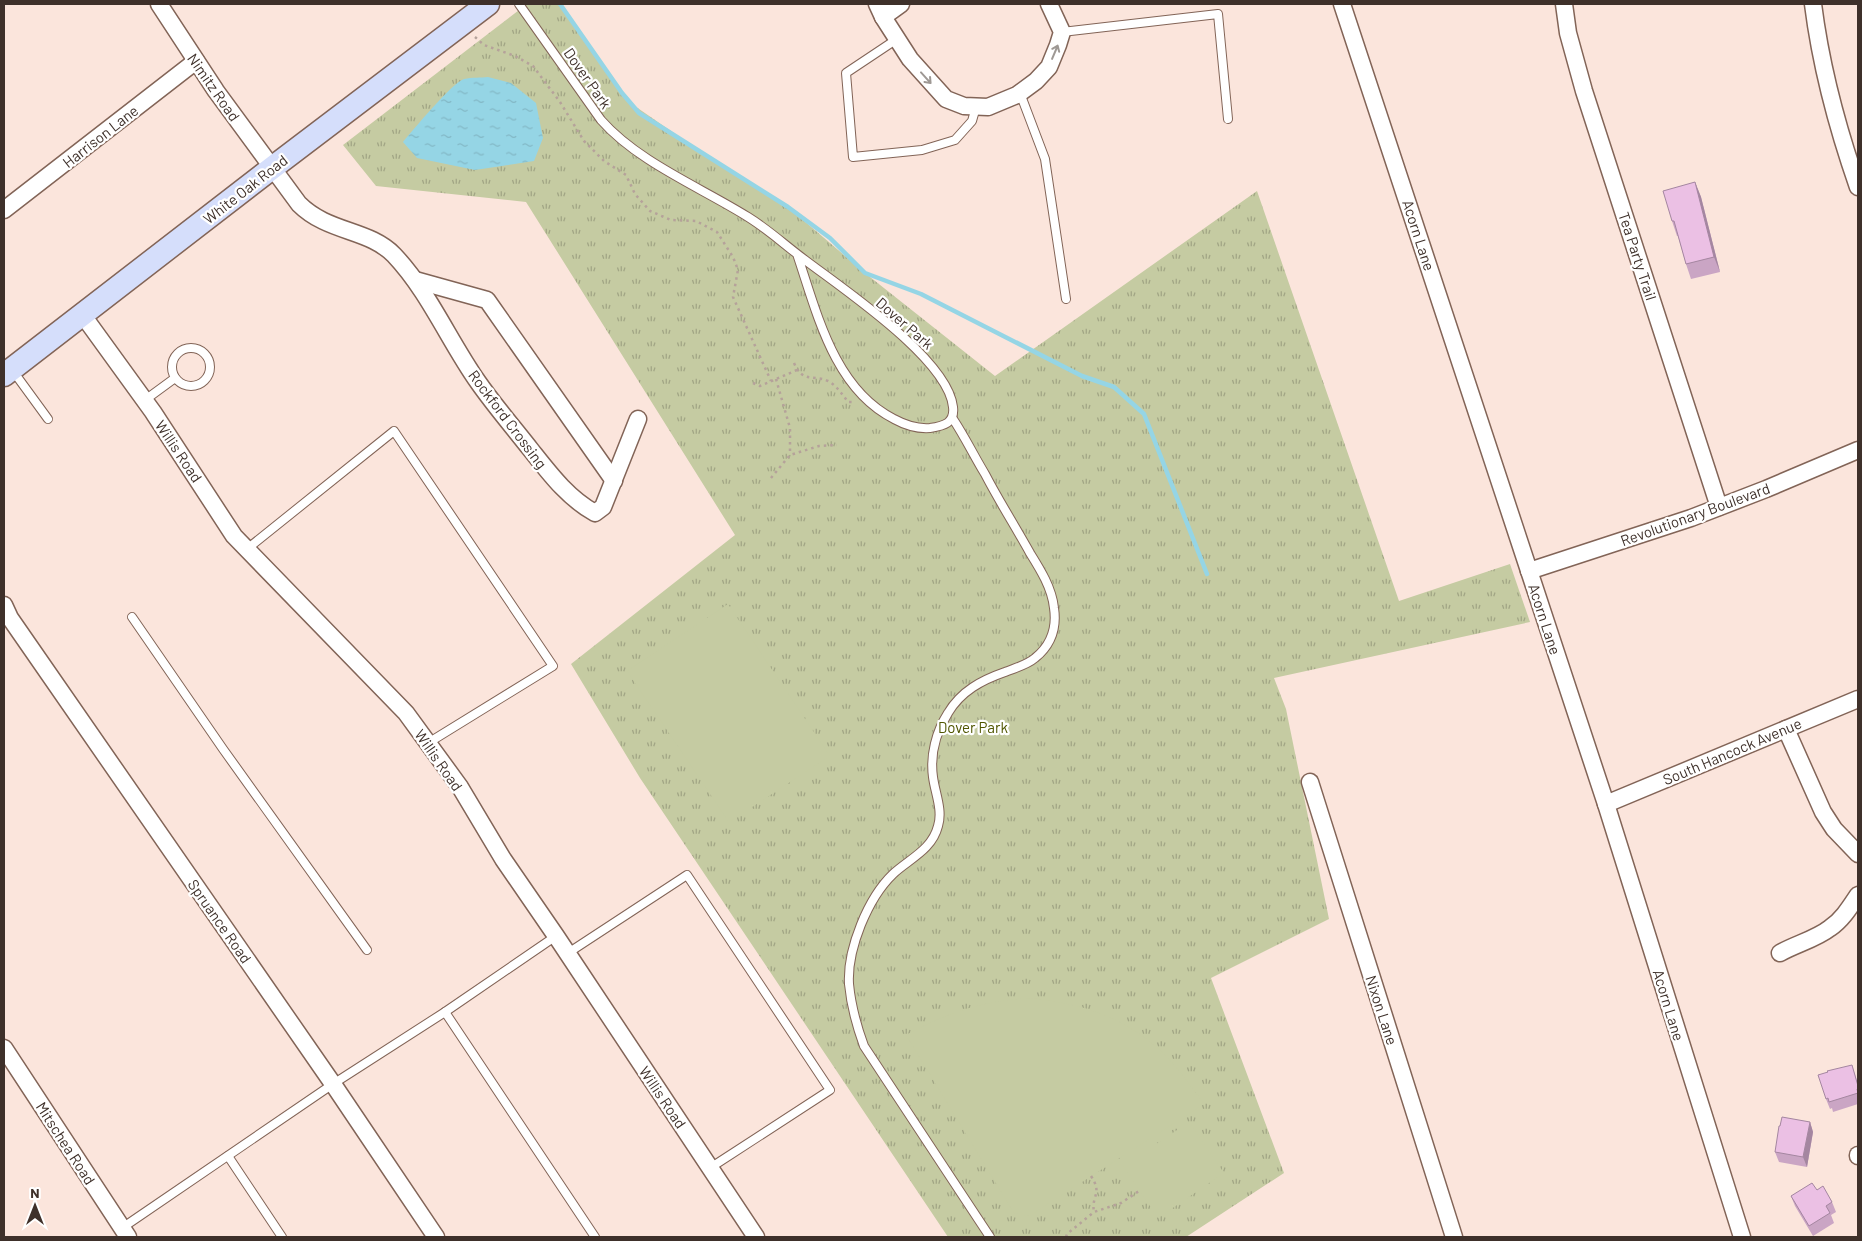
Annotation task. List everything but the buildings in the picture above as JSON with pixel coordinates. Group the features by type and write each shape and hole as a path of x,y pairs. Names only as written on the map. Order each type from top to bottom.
{"street":[{"name":"Nimitz Road","path":"159,4 196,61 272,168"},
{"name":"White Oak Road","path":"8,372 488,4"},
{"path":"901,4 880,10 910,59 946,99 964,106 976,107 988,107 1020,93 1036,81 1049,67 1062,32 1050,4"},
{"name":"Acorn Lane","path":"1342,4 1606,804 1742,1237"},
{"name":"Tea Party Trail","path":"1564,4 1568,33 1584,91 1719,507"},
{"path":"1813,4 1828,93 1858,187"},
{"name":"Harrison Lane","path":"4,210 196,61"},
{"name":"Rockford Crossing","path":"272,168 308,214 320,221 369,238 394,254 415,280 478,382 554,479 580,505 595,513 603,507 638,419"},
{"path":"415,280 487,300 614,481"},
{"name":"Willis Road","path":"82,314 145,400 234,536 406,714 428,743 460,788 503,859 568,953 756,1237"},
{"name":"Revolutionary Boulevard","path":"1529,570 1719,507 1858,450"},
{"name":"Spruance Road","path":"4,605 15,626 333,1084 436,1237"},
{"name":"South Hancock Avenue","path":"1606,804 1858,698"},
{"path":"1786,729 1823,812 1834,829 1858,854"},
{"name":"Nixon Lane","path":"1310,782 1454,1237"},
{"path":"1780,952 1818,936 1831,928 1842,917 1858,895"},
{"name":"Mitschea Road","path":"4,1048 125,1233"}],"lane":[{"name":"Dover Park","path":"519,4 612,133 634,150 748,217 783,241 797,254 896,330 921,354 937,373 949,392 953,404 953,419 949,423 924,428 909,426 872,406 859,393 828,343 797,254"},
{"path":"1062,32 1218,14 1228,118"},
{"path":"897,39 846,73 853,157 922,150 955,140 972,121 976,107"},
{"path":"1020,93 1045,159 1066,298"},
{"path":"196,349 206,356 210,366 209,372 202,383 189,386 180,383 175,378 172,366 174,359 180,352 196,349"},
{"path":"8,372 48,419"},
{"path":"145,400 175,378"},
{"path":"953,419 967,440 1040,570 1051,595 1055,624 1052,637 1044,650 1034,659 975,684 948,712 937,734 932,754 932,777 939,813 938,826 930,841 919,855 891,876 879,890 868,909 850,964 849,984 864,1046 990,1237"},
{"path":"247,550 394,431 553,666 428,743"},
{"path":"132,617 223,749 367,950"},
{"path":"568,953 687,875 830,1090 710,1168"},
{"path":"125,1233 228,1156 333,1084 446,1012 556,936"},
{"path":"446,1012 595,1237"},
{"path":"228,1156 282,1237"}],"path":[{"path":"475,37 484,45 515,56 532,66 560,102 584,141 604,161 626,175 635,194 650,211 671,220 696,222 717,232 733,257 738,270 733,297 771,381"},
{"path":"794,363 797,370 805,377 826,380 836,386 848,402 856,403"},
{"path":"753,383 760,386 797,370"},
{"path":"776,379 790,428 790,455"},
{"path":"771,478 790,455 819,446 837,445"},
{"path":"1091,1176 1098,1192 1093,1204 1094,1212"},
{"path":"1066,1237 1074,1227 1094,1212 1120,1203 1140,1190"}],"green space":[{"name":"Dover Park","path":"527,4 560,4 629,102 707,156 788,207 865,273 995,376 1257,191 1399,601 1510,564 1530,622 1274,678 1286,709 1329,919 1211,978 1284,1173 1186,1237 948,1237 640,778 571,664 735,535 526,202 376,186 343,145"},
{"path":"728,604 830,756 729,822 627,671"},
{"path":"1029,998 1060,1002 1090,1010 1118,1021 1132,1029 1161,1051 1204,1104 1029,1216 1014,1213 906,1035 966,1009 995,1002"},
{"path":"1189,1122 1224,1173 1158,1218 1123,1166"}],"water":[{"path":"488,77 511,83 536,103 543,138 534,161 475,170 417,158 403,142 424,118 458,82 467,78"}],"waterway":[{"path":"560,4 622,93 639,113 788,207 830,238 865,273 921,294 1082,376 1114,387 1144,414 1207,574"}]}
